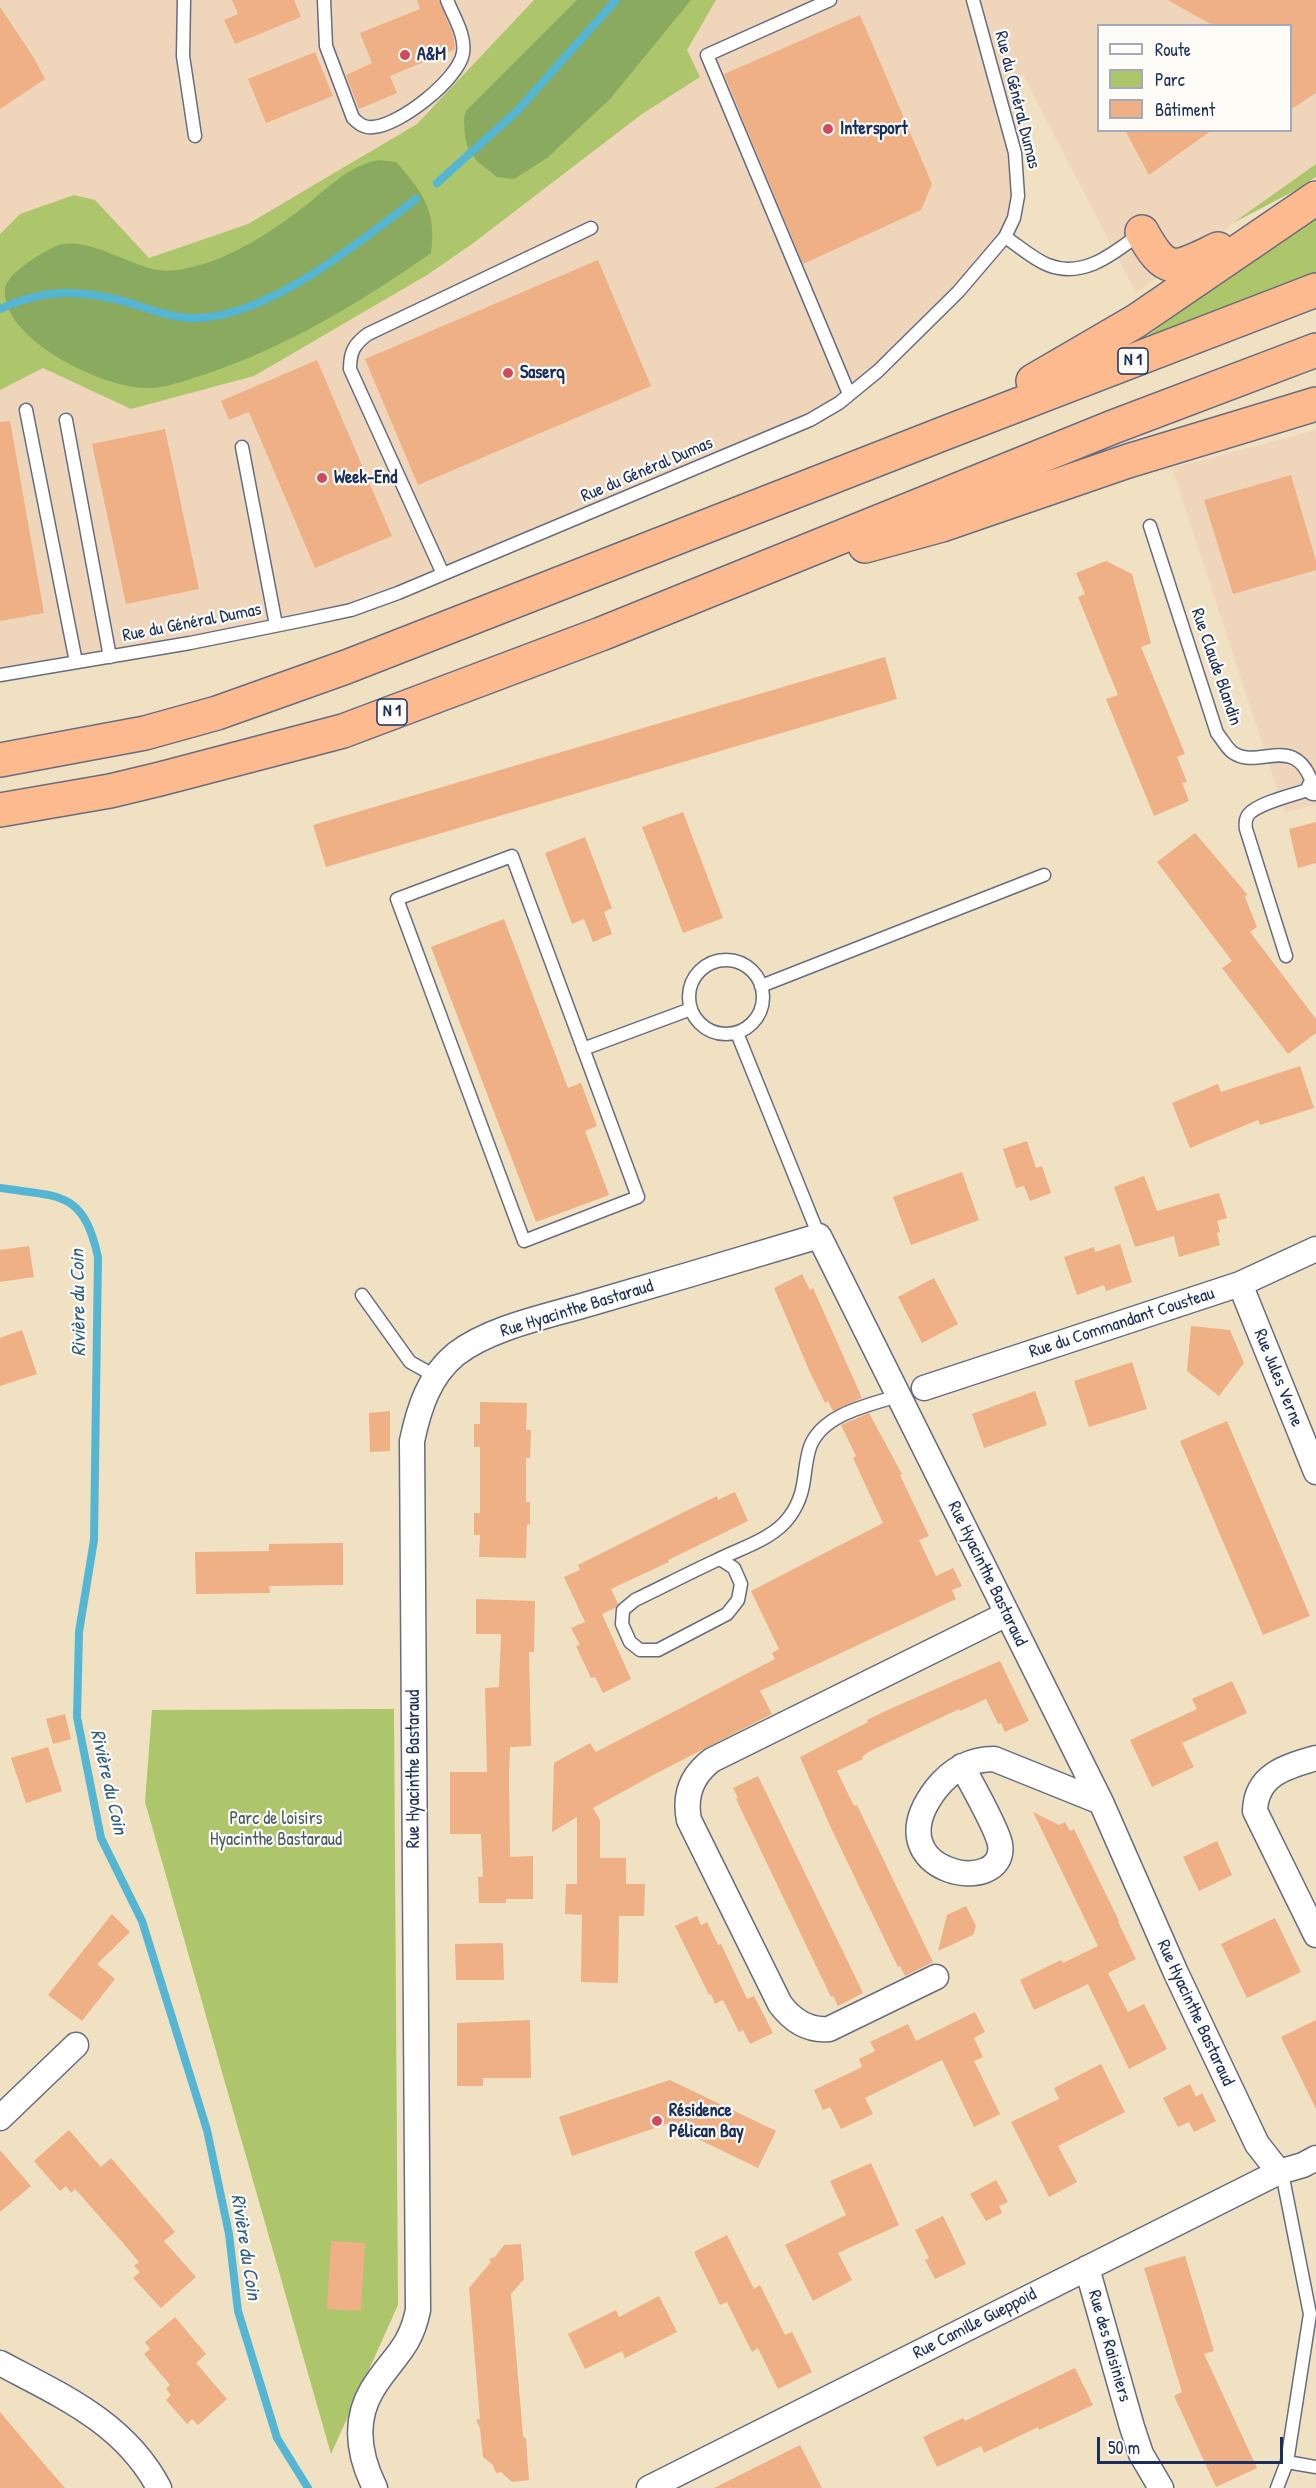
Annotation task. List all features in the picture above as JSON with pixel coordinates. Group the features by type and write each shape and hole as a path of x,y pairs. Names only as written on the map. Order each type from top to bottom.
{"highway":[{"path":"1142,232 1159,260 1174,265 1186,264 1305,206"},
{"path":"950,431 1136,321 1305,206"},
{"name":"N 1","path":"0,760 145,733 217,713 346,667 1316,290"},
{"name":"N 1","path":"0,810 110,791 343,731 590,638 1113,427 1316,350"},
{"path":"769,566 852,550 942,525 1128,461 1316,404"}],"street":[{"name":"Rue Hyacinthe Bastaraud","path":"375,2488 365,2469 359,2424 371,2391 410,2339 418,2310 412,1441 419,1408 435,1376 454,1356 472,1343 523,1323 819,1236 1101,1802 1176,1973 1257,2144 1279,2172"},
{"name":"Rue du Commandant Cousteau","path":"924,1388 1240,1284 1316,1249"},
{"name":"Rue Jules Verne","path":"1240,1284 1316,1472"},
{"path":"936,1977 829,2029 813,2029 795,2019 780,2004 689,1820 687,1811 689,1788 703,1767 712,1760 1006,1614"},
{"path":"1316,1758 1290,1767 1264,1781 1258,1790 1256,1801 1260,1823 1316,1935"},
{"path":"962,1766 979,1759 994,1759 1101,1802"},
{"path":"0,2118 76,2045"},
{"name":"Rue Camille Gueppoid","path":"657,2486 1279,2172 1312,2162"},
{"name":"Rue des Raisiniers","path":"1087,2268 1141,2454 1161,2488"},
{"path":"0,2364 60,2395 113,2429 148,2467 159,2488"}],"lane":[{"path":"184,0 183,56 195,136"},
{"path":"324,0 326,46 353,118 362,126 375,128 393,121 425,101 456,69 463,53 462,36 447,0"},
{"path":"830,0 707,55 849,394"},
{"name":"Rue du Général Dumas","path":"0,675 110,657 351,610 443,574 810,420 849,394 878,371 958,292 1005,237 1014,218 1018,196 1015,153 973,0"},
{"path":"443,574 350,369 350,355 357,342 368,334 591,228"},
{"path":"1005,237 1048,265 1067,270 1088,266 1109,257 1142,232"},
{"path":"26,410 76,662"},
{"path":"66,420 110,657"},
{"path":"242,447 276,625"},
{"name":"Rue Claude Blandin","path":"1150,525 1217,733 1233,752 1242,756 1291,757 1307,770 1315,788 1256,808 1245,822 1286,956"},
{"path":"512,856 583,1049 638,1197 524,1241 397,899 512,856"},
{"path":"761,986 1044,875"},
{"path":"727,960 738,962 756,976 761,986 763,998 761,1009 747,1028 737,1033 714,1032 696,1019 691,1009 691,985 705,967 715,962 727,960"},
{"path":"583,1049 691,1009"},
{"path":"737,1033 819,1236"},
{"path":"362,1295 410,1362 435,1376"},
{"path":"720,1559 734,1568 741,1584 738,1600 727,1614 658,1650 640,1650 630,1642 622,1624 623,1610 634,1600 720,1559 765,1538 790,1517 805,1487 811,1446 823,1427 860,1408 898,1396"},
{"path":"1277,2488 1287,2462 1313,2315 1283,2178 1279,2172"},
{"path":"1287,2462 1316,2467"}],"shaded area":[{"path":"0,0 1316,0 1316,164 1136,293 1022,73 1018,172 1008,220 970,275 839,403 351,610 0,675"},
{"path":"1316,430 1316,804 1285,813 1172,468"}],"green space":[{"path":"534,0 716,0 687,50 700,77 642,114 472,244 427,275 254,376 131,409 43,368 0,390 0,234 20,214 74,195 95,200 149,258 248,224 417,124"},
{"path":"577,0 691,0 610,99 547,158 514,179 497,177 477,161 468,148 465,137 466,111"},
{"path":"379,160 396,162 421,193 430,214 432,226 431,253 349,307 291,338 231,365 166,386 145,388 127,386 106,380 58,358 19,326 8,307 5,288 7,282 26,264 54,247 78,244 163,271 207,263 254,241 307,205 345,174"},
{"path":"1316,164 1316,177 1233,223"},
{"path":"1316,214 1316,272 1126,351"},
{"name":"Parc de loisirs Hyacinthe Bastaraud","path":"394,1709 398,2305 331,2454 145,1802 152,1710"}],"building":[{"path":"232,0 294,0 301,17 235,44 224,20 238,14"},
{"name":"A&M","path":"417,0 439,0 453,35 455,49 390,76 397,93 359,109 346,75 372,63 360,33 420,9"},
{"path":"1168,0 1316,0 1316,93 1292,109 1292,24 1210,24"},
{"path":"0,7 34,58 45,79 0,109"},
{"name":"Intersport","path":"860,15 932,184 921,210 803,264 724,74"},
{"path":"315,52 333,96 266,123 248,79"},
{"path":"1126,132 1209,132 1149,175"},
{"name":"Saserq","path":"598,260 651,386 418,485 365,359"},
{"name":"Week-End","path":"317,360 392,536 315,568 249,412 229,420 221,401"},
{"path":"10,421 44,613 0,621 0,422"},
{"path":"165,429 199,589 126,604 92,444"},
{"path":"1291,475 1316,561 1316,570 1233,594 1204,500"},
{"path":"1106,561 1132,574 1151,643 1141,647 1185,754 1177,757 1187,782 1182,783 1189,801 1154,816 1106,699 1118,695 1078,597 1085,594 1076,573"},
{"path":"885,657 897,699 326,867 313,825"},
{"path":"683,812 723,918 683,933 642,827"},
{"path":"1316,822 1316,863 1298,868 1289,829"},
{"path":"1195,833 1247,894 1245,897 1257,927 1250,932 1316,1019 1316,1033 1288,1054 1222,968 1232,961 1157,862"},
{"path":"585,837 612,908 604,912 612,934 593,942 584,919 572,924 545,853"},
{"path":"504,919 568,1088 581,1083 597,1126 585,1131 609,1195 536,1222 431,947"},
{"path":"1300,1066 1314,1108 1260,1125 1258,1120 1190,1148 1172,1103 1218,1084 1221,1092"},
{"path":"1027,1141 1036,1168 1042,1166 1051,1193 1030,1201 1024,1186 1016,1188 1003,1149"},
{"path":"962,1172 979,1220 911,1245 893,1197"},
{"path":"1144,1176 1157,1211 1219,1193 1227,1218 1217,1221 1220,1245 1179,1257 1174,1236 1135,1247 1114,1187"},
{"path":"1120,1244 1132,1282 1106,1291 1104,1285 1077,1295 1064,1257 1094,1247 1095,1252"},
{"path":"29,1246 34,1277 0,1282 0,1250"},
{"path":"802,1274 810,1290 813,1288 862,1398 833,1411 828,1401 825,1403 809,1370 774,1288"},
{"path":"934,1278 958,1324 922,1343 898,1297"},
{"path":"1191,1326 1230,1330 1244,1363 1219,1396 1187,1371"},
{"path":"22,1330 37,1374 0,1386 0,1338"},
{"path":"1132,1362 1147,1409 1089,1427 1074,1381"},
{"path":"1035,1391 1047,1425 984,1448 972,1414"},
{"path":"480,1402 527,1403 526,1430 531,1430 530,1458 526,1458 526,1502 530,1502 530,1524 527,1525 526,1558 479,1557 480,1535 474,1535 474,1513 480,1513 480,1447 474,1447 474,1424 480,1424"},
{"path":"390,1411 390,1451 370,1452 369,1413"},
{"path":"869,1413 902,1474 900,1475 929,1536 919,1540 936,1576 953,1568 962,1586 952,1590 956,1599 760,1691 772,1714 593,1808 600,1820 600,1858 626,1858 626,1884 645,1884 644,1916 619,1916 618,1983 581,1982 582,1915 565,1914 566,1884 577,1884 577,1817 552,1832 554,1763 590,1743 596,1752 775,1659 772,1653 779,1649 751,1591 883,1523 853,1458 856,1456 841,1425"},
{"path":"1227,1421 1310,1616 1263,1635 1180,1441"},
{"path":"735,1492 748,1521 611,1589 618,1604 615,1608 602,1614 631,1679 603,1693 595,1677 591,1678 576,1646 580,1645 571,1628 585,1622 564,1577 580,1570 578,1565 684,1512 717,1496 718,1500"},
{"path":"343,1543 343,1585 269,1586 270,1593 196,1594 195,1552 269,1551 269,1544"},
{"path":"476,1599 535,1601 534,1652 529,1652 531,1746 510,1747 509,1776 510,1857 533,1856 533,1899 506,1899 506,1903 479,1903 478,1877 483,1877 481,1834 450,1834 450,1772 487,1772 485,1688 499,1687 501,1634 476,1634"},
{"path":"1000,1661 1029,1721 1005,1732 1001,1723 998,1724 986,1699 960,1711 959,1709 870,1751 862,1757 863,1759 837,1771 854,1806 857,1805 933,1962 905,1976 900,1966 898,1967 831,1828 800,1757 892,1708"},
{"path":"1232,1681 1247,1713 1182,1743 1194,1767 1152,1787 1130,1740 1197,1709 1192,1699"},
{"path":"65,1714 71,1739 53,1744 46,1719"},
{"path":"48,1747 62,1791 26,1803 11,1758"},
{"path":"758,1776 863,1993 838,2006 833,1996 831,1997 736,1799 738,1798 733,1788"},
{"path":"1033,1812 1059,1825 1065,1822 1070,1831 1074,1829 1136,1959 1108,1973 1128,2012 1144,2004 1167,2049 1129,2069 1088,1984 1034,2010 1020,1980 1061,1960 1063,1963 1098,1946"},
{"path":"1217,1841 1232,1875 1199,1891 1183,1857"},
{"path":"966,1906 976,1926 973,1935 938,1951 947,1915"},
{"path":"112,1914 130,1932 97,1964 115,1979 82,2021 48,1995"},
{"path":"697,1916 701,1925 707,1922 718,1945 721,1944 747,1999 754,1996 773,2033 750,2044 743,2030 739,2032 723,2000 715,2004 711,1994 709,1995 675,1926"},
{"path":"1275,1918 1301,1972 1247,1998 1221,1944"},
{"path":"503,1943 504,1980 456,1980 455,1944"},
{"path":"975,2012 985,2032 974,2038 983,2057 974,2061 1000,2114 974,2127 942,2060 865,2098 873,2114 841,2129 830,2107 823,2110 814,2090 862,2067 859,2059 875,2051 870,2042 908,2024 916,2041"},
{"path":"530,2020 531,2078 483,2078 483,2086 457,2086 457,2023"},
{"path":"1316,2020 1316,2109 1281,2037"},
{"path":"1101,2064 1125,2112 1058,2146 1077,2182 1049,2197 1011,2122 1059,2099 1054,2088"},
{"name":"Résidence Pélican Bay","path":"670,2080 776,2131 758,2168 667,2124 572,2156 559,2117"},
{"path":"1190,2084 1196,2097 1202,2093 1216,2121 1194,2132 1189,2122 1178,2127 1163,2098"},
{"path":"69,2130 101,2167 111,2158 175,2232 164,2241 196,2277 161,2308 133,2278 140,2272 134,2266 139,2262 123,2243 75,2189 71,2193 66,2186 60,2191 34,2161"},
{"path":"0,2150 31,2186 0,2212"},
{"path":"871,2163 899,2225 838,2253 852,2280 813,2301 785,2245 846,2215 830,2181"},
{"path":"996,2180 1008,2202 999,2206 1002,2213 986,2221 970,2194"},
{"path":"943,2216 966,2264 935,2279 925,2260 929,2258 915,2230"},
{"path":"727,2235 754,2289 760,2285 785,2335 792,2332 812,2372 778,2389 758,2348 752,2352 727,2302 720,2305 694,2252"},
{"path":"331,2241 365,2243 361,2311 327,2309"},
{"path":"521,2244 524,2279 511,2294 529,2480 512,2482 501,2472 496,2473 493,2465 483,2457 480,2428 476,2420 480,2419 469,2288 491,2262 489,2259 495,2257 504,2245"},
{"path":"1185,2256 1214,2351 1204,2354 1257,2468 1216,2487 1174,2396 1182,2392 1144,2268"},
{"path":"659,2296 677,2332 625,2358 622,2351 585,2369 568,2334 616,2310 619,2317"},
{"path":"175,2317 206,2354 196,2363 227,2399 198,2425 192,2419 187,2424 166,2400 171,2395 166,2389 170,2385 144,2354 150,2349 145,2342"},
{"path":"1075,2368 1093,2405 1039,2430 1038,2427 984,2453 981,2446 937,2467 923,2437 963,2418 965,2421"},
{"path":"0,2412 38,2457 65,2488 0,2488"},
{"path":"800,2445 822,2488 714,2488"}],"waterway":[{"path":"437,183 516,112 616,0"},
{"path":"0,309 33,297 66,293 115,299 182,317 199,318 227,314 256,304 314,273 416,199"},
{"name":"Rivière du Coin","path":"0,1188 53,1196 76,1208 85,1219 98,1257 94,1540 79,1632 77,1717 101,1838 142,1921 207,2130 229,2234 238,2311 277,2438 308,2488"}],"place":[{"name":"A&M","path":"405,55"},
{"name":"Intersport","path":"828,129"},
{"name":"Saserq","path":"508,373"},
{"name":"Week-End","path":"322,478"},
{"name":"Résidence Pélican Bay","path":"657,2121"}]}
